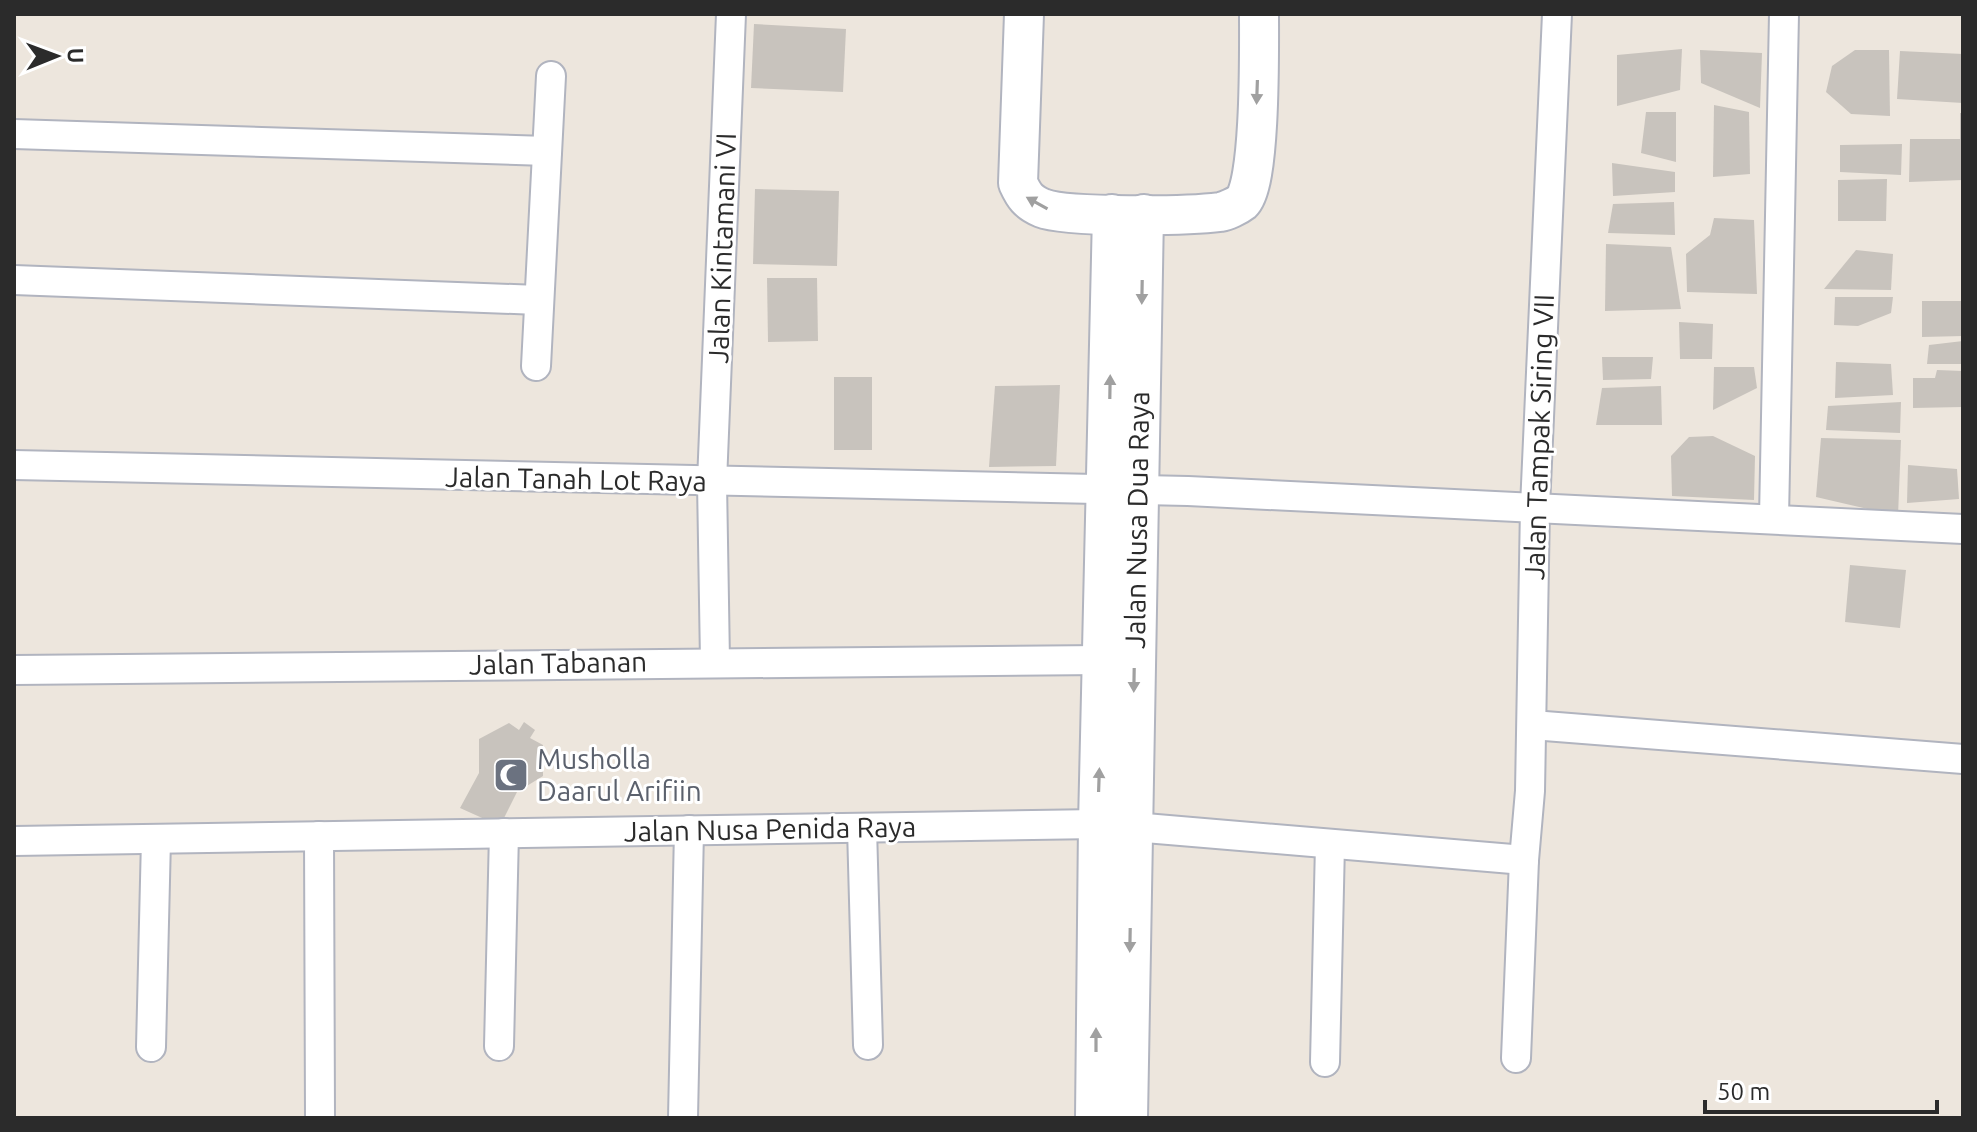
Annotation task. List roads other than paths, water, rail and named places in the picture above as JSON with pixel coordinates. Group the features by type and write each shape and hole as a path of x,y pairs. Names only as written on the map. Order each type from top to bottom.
{"street":[{"name":"Jalan Kintamani VI","path":"715,661 712,482 731,14"},
{"path":"1024,14 1018,183 1026,200 1045,210 1128,214 1223,212 1243,201 1251,187 1255,152 1259,14"},
{"name":"Jalan Tampak Siring VII","path":"1516,1058 1532,725 1535,507 1557,14"},
{"path":"1774,518 1784,14"},
{"path":"536,366 551,76"},
{"path":"14,134 547,151"},
{"name":"Jalan Nusa Dua Raya","path":"1095,1118 1114,824 1128,214"},
{"path":"14,280 538,300"},
{"name":"Jalan Tanah Lot Raya","path":"14,465 1122,490 1963,529"},
{"name":"Jalan Nusa Dua Raya","path":"1122,490 1102,660 1114,824 1128,1118"},
{"name":"Jalan Tabanan","path":"14,670 715,661 1102,660"},
{"path":"1532,725 1963,759"},
{"name":"Jalan Nusa Penida Raya","path":"14,841 1114,824 1524,860"},
{"path":"862,828 868,1045"},
{"path":"683,1118 689,830"},
{"path":"499,1046 504,833"},
{"path":"319,836 320,1118"},
{"path":"151,1047 156,839"},
{"path":"1325,1062 1330,844"}],"place":[{"name":"Musholla Daarul Arifiin","path":"511,775"}]}
